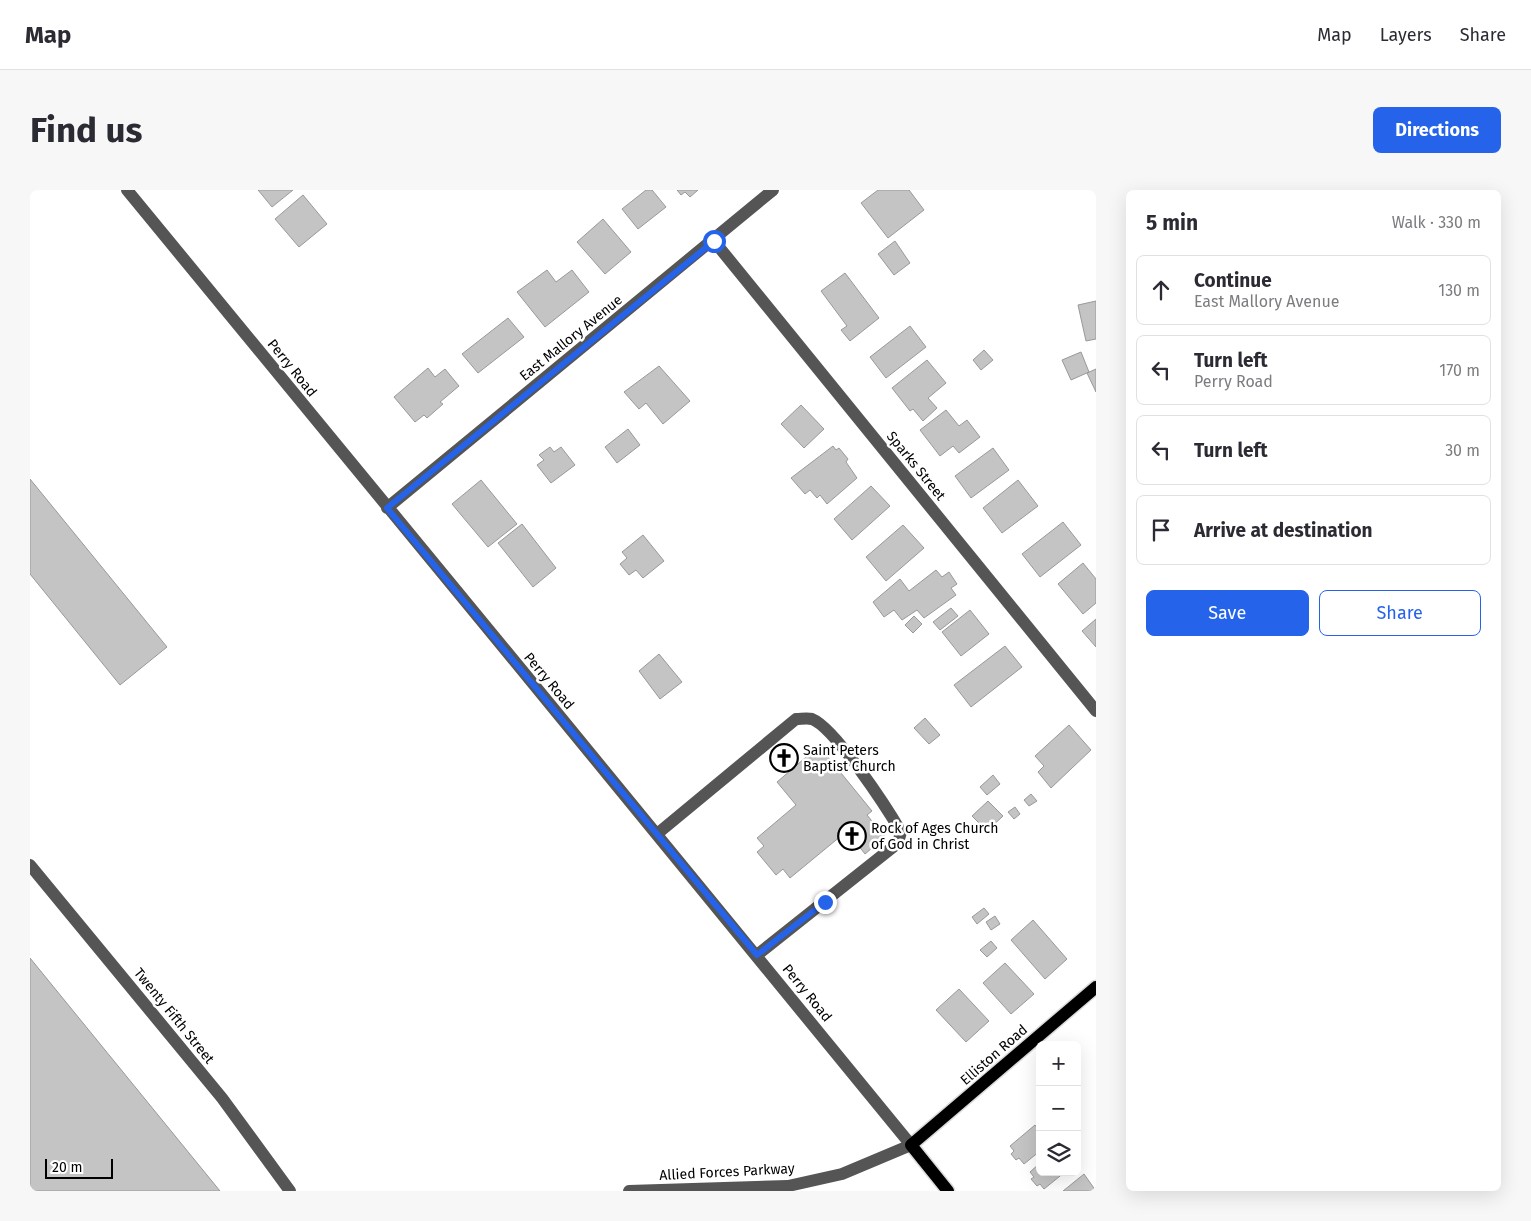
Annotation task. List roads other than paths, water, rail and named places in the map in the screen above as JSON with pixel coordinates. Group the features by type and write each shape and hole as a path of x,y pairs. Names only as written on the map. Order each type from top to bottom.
{"main road":[{"name":"Elliston Road","path":"911,1146 1096,987"},
{"name":"Perry Road","path":"911,1146 948,1191"}],"street":[{"name":"Perry Road","path":"127,190 757,955 911,1146"},
{"name":"East Mallory Avenue","path":"387,508 714,241 773,190"},
{"name":"Sparks Street","path":"714,241 1096,711"},
{"path":"657,834 796,719 811,719 824,727 880,795 901,832 898,844 757,955"},
{"name":"Twenty Fifth Street","path":"30,864 222,1098 290,1191"},
{"name":"Allied Forces Parkway","path":"629,1191 788,1186 842,1174 911,1146"}],"place":[{"name":"Saint Peters Baptist Church","path":"784,758"},
{"name":"Rock of Ages Church of God in Christ","path":"852,836"}]}
